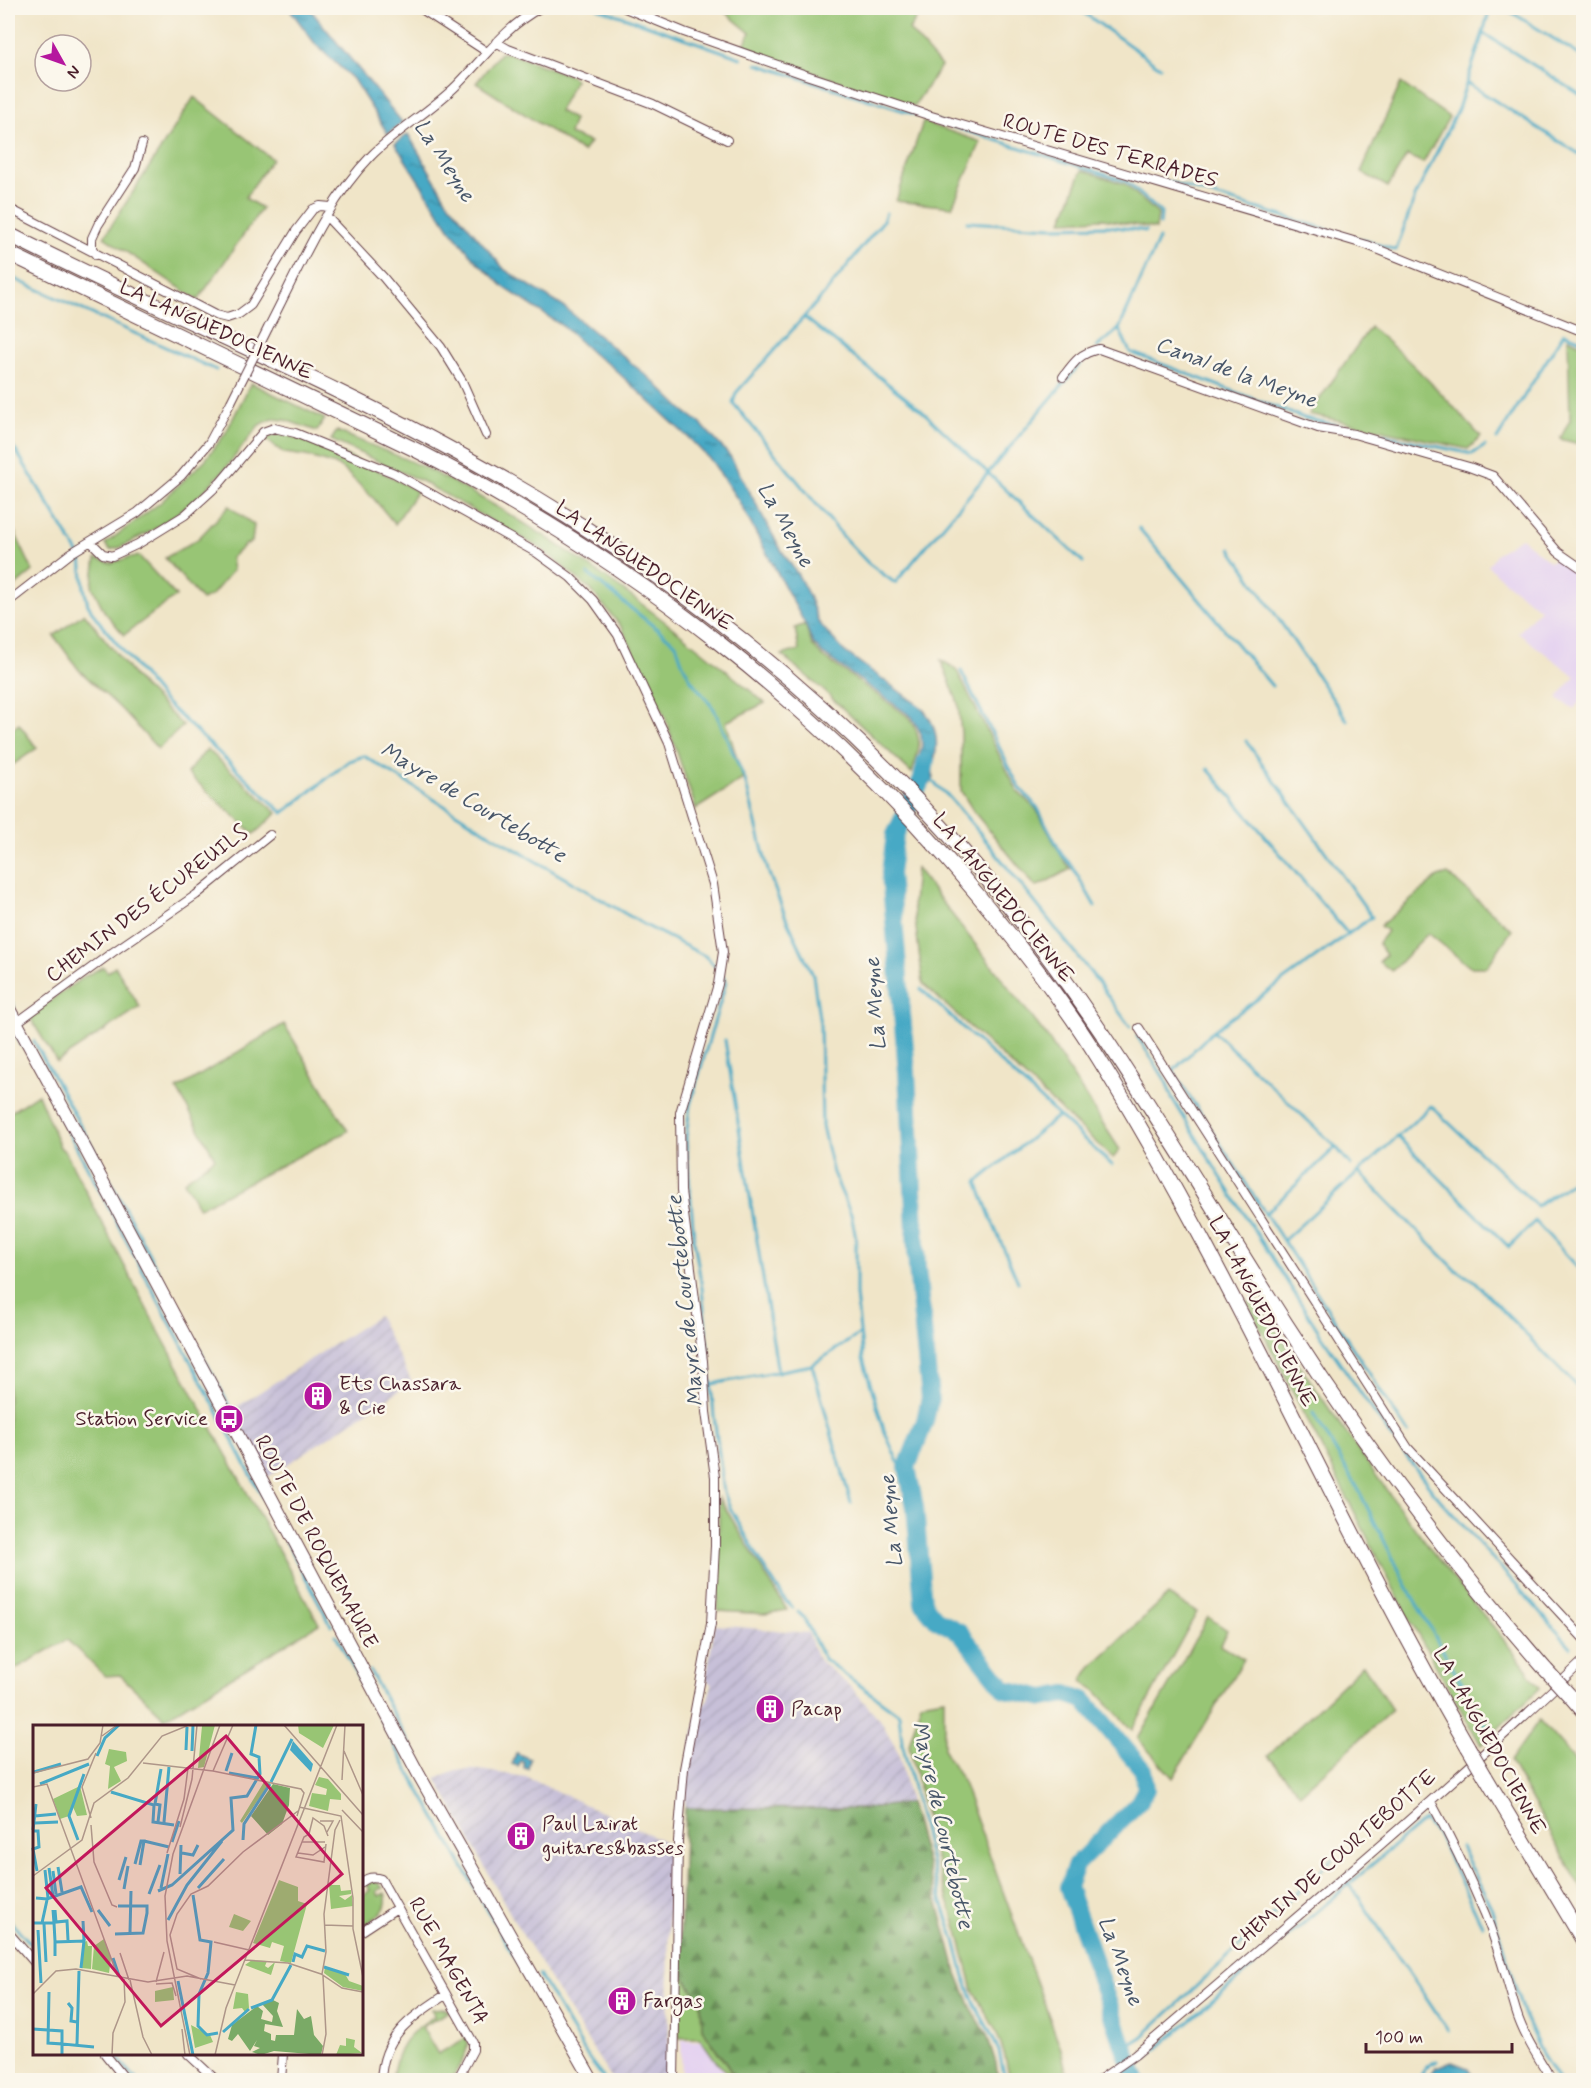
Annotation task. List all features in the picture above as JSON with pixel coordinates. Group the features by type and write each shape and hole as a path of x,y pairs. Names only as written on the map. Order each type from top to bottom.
{"highway":[{"name":"LA LANGUEDOCIENNE","path":"8,234 426,436 550,506 652,571 715,618 819,706 927,811 970,859 1062,974 1146,1098 1286,1324 1335,1398 1440,1542 1496,1612 1584,1712"},
{"name":"LA LANGUEDOCIENNE","path":"8,253 447,466 591,549 705,631 764,679 809,718 921,829 1009,932 1048,984 1127,1106 1230,1290 1386,1598 1530,1855 1584,1942"}],"main road":[{"name":"ROUTE DE ROQUEMAURE","path":"8,1007 414,1765 594,2080"}],"street":[{"path":"420,8 487,52"},
{"path":"8,602 71,553 136,513 181,476 209,443 326,216 359,170 389,140 456,86 525,11 540,8"},
{"name":"ROUTE DES TERRADES","path":"625,8 695,36 928,115 1367,245 1584,332"},
{"path":"496,42 508,49 653,105 727,140"},
{"path":"96,255 92,248 92,238 135,168 142,144"},
{"path":"8,208 215,315 227,318 239,314 251,304 296,231 313,209 320,206 331,207"},
{"path":"326,216 383,277 441,347 462,381 486,435"},
{"path":"1062,377 1085,352 1099,349 1318,428 1354,434 1469,467 1492,476 1558,552 1584,570"},
{"path":"91,542 103,554 111,556 138,544 184,515 219,483 263,432 274,428 295,433 394,474 537,553 570,577 593,600 618,635 669,744 713,884 723,952 718,984 680,1113 681,1191 715,1477 715,1546 711,1624 683,1779 678,1841 675,2080"},
{"name":"CHEMIN DES ÉCUREUILS","path":"16,1023 196,895 270,835"},
{"path":"1139,1028 1408,1448 1584,1639"},
{"name":"CHEMIN DE COURTEBOTTE","path":"1099,2080 1135,2055 1431,1802 1584,1660"},
{"path":"1431,1802 1485,1914 1501,1958 1516,2012 1551,2080"},
{"name":"RUE MAGENTA","path":"363,1881 375,1876 381,1879 473,2042 473,2050 457,2080"},
{"path":"363,1930 398,1908"},
{"path":"8,1932 33,1961"},
{"path":"381,2080 382,2066 391,2042 408,2021 445,1995"},
{"path":"106,2055 126,2080"},
{"path":"189,2055 216,2080"},
{"path":"281,2080 283,2055"}],"shaded area":[{"path":"1521,538 1550,562 1558,556 1583,575 1583,697 1574,709 1557,698 1575,676 1518,633 1540,609 1488,566 1497,553"},
{"path":"378,1316 412,1382 268,1477 232,1410"},
{"path":"715,1625 808,1633 818,1659 852,1688 881,1721 899,1754 910,1803 859,1809 685,1808 686,1771 698,1713 708,1699 712,1685 706,1679"},
{"path":"456,1770 479,1770 526,1777 668,1843 669,2080 612,2080 516,1924 436,1778"},
{"path":"681,2040 701,2041 731,2080 682,2080"}],"green space":[{"path":"720,8 923,8 909,30 941,66 914,106 757,54 743,47 750,33"},
{"path":"500,53 508,53 571,76 575,80 559,111 574,119 569,134 590,142 583,152 476,83"},
{"path":"1401,83 1449,117 1423,163 1407,155 1388,187 1361,172"},
{"path":"194,97 272,159 245,198 262,208 198,300 104,237"},
{"path":"923,122 981,142 952,207 896,201"},
{"path":"1082,170 1125,184 1158,214 1156,229 1103,219 1062,221"},
{"path":"1370,327 1414,366 1481,437 1468,449 1309,414"},
{"path":"1568,338 1583,345 1583,445 1560,439 1570,420"},
{"path":"251,383 325,419 317,431 285,420 273,419 259,425 225,469 202,493 151,531 121,547 110,550 105,544 161,502 205,460 225,434"},
{"path":"337,431 425,468 516,518 644,606 765,703 726,722 743,779 696,809 665,717 622,628 591,590 542,549 421,481 331,440"},
{"path":"281,434 334,450 417,491 395,524 373,498 336,465 306,456 284,453 264,438"},
{"path":"229,506 254,525 252,542 245,545 231,558 233,570 212,595 202,600 165,558 198,539"},
{"path":"8,518 33,571 8,592"},
{"path":"139,556 176,596 124,635 104,611 92,586 96,559 112,563"},
{"path":"84,613 139,682 183,726 158,749 122,710 79,670 54,636"},
{"path":"805,624 812,645 822,656 910,718 919,740 912,773 782,655 799,650 795,628"},
{"path":"941,660 956,669 1018,792 1036,809 1071,869 1036,887 974,812 961,791 961,733 958,703"},
{"path":"19,724 37,748 8,768 8,732"},
{"path":"207,749 277,813 254,834 187,773"},
{"path":"916,868 1048,1038 1120,1150 1113,1158 923,984 913,904"},
{"path":"1448,874 1512,930 1487,967 1470,967 1428,933 1392,971 1379,962 1386,955 1378,943 1387,931 1380,926 1438,877"},
{"path":"115,966 140,1007 57,1062 29,1016 85,976 103,967 108,972"},
{"path":"284,1024 348,1131 199,1208 184,1181 215,1158 177,1089"},
{"path":"38,1094 60,1147 66,1153 151,1317 319,1624 165,1718 120,1675 105,1676 67,1640 8,1673 8,1114"},
{"path":"1256,1300 1389,1493 1540,1688 1481,1745 1407,1615 1247,1302"},
{"path":"719,1498 787,1610 765,1614 718,1611"},
{"path":"1168,1595 1197,1612 1132,1730 1094,1689 1082,1681 1091,1667"},
{"path":"1208,1617 1227,1630 1220,1645 1244,1659 1173,1778 1138,1739"},
{"path":"1363,1665 1392,1710 1300,1794 1268,1756"},
{"path":"944,1698 944,1750 962,1780 1061,2049 1068,2080 1010,2080 996,2031 973,1990 958,1931 941,1879 909,1745 921,1702"},
{"path":"1539,1720 1583,1769 1583,1891 1510,1761"},
{"path":"910,1803 957,1973 971,2007 987,2035 996,2063 998,2080 737,2080 702,2028 701,2002 679,1969 685,1808 859,1809"},
{"path":"373,1881 383,1888 377,1891 379,1896 385,1893 386,1905 381,1913 363,1925 363,1896 370,1890 366,1885"},
{"path":"679,1969 701,2002 702,2028 735,2078 718,2064 700,2038 679,2038"},
{"path":"444,2008 450,2011 423,2026 423,2029 438,2054 466,2038 465,2054 452,2080 392,2080 396,2058 404,2042 416,2029 434,2016 432,2009"}],"water":[{"path":"289,8 309,8 402,122 388,134 353,79 316,45"},
{"path":"408,134 447,201 505,270 564,307 700,423 730,456 780,548 798,575 819,623 844,651 921,707 928,717 935,733 936,744 934,778 924,790 914,779 922,746 921,734 912,717 823,654 813,643 738,500 713,463 611,366 593,354 564,327 505,288 475,260 449,228 395,144"},
{"path":"516,1753 530,1759 528,1769 524,1768 524,1762 521,1761 518,1766 512,1764"},
{"path":"1452,2062 1468,2068 1476,2080 1427,2080 1436,2067"}],"waterway":[{"name":"Canal de la Meyne","path":"598,8 741,58"},
{"path":"1077,8 1160,67"},
{"path":"1162,180 1396,250 1415,197 1458,109 1490,8"},
{"path":"1505,8 1584,58"},
{"path":"1578,8 1584,11"},
{"path":"1483,33 1584,97"},
{"name":"Canal de la Meyne","path":"757,64 917,115"},
{"path":"1467,83 1584,157"},
{"name":"Canal de la Meyne","path":"932,120 1126,181 1161,213 1160,224"},
{"path":"886,213 883,221 827,291 736,393 733,403 846,540 868,563 895,583 1086,357"},
{"path":"967,222 1052,227 1108,226 1146,231"},
{"name":"Canal de la Meyne","path":"1159,239 1119,329 1130,352 1304,418 1472,454 1485,446"},
{"path":"8,276 216,370"},
{"path":"804,317 921,410 1083,562"},
{"path":"1097,347 1119,329"},
{"name":"Canal de la Meyne","path":"1497,439 1564,333 1584,341"},
{"name":"Mayre de Courtebotte","path":"8,440 81,558 88,605 97,619 163,700 283,813 349,761 364,756 493,836 643,924 705,956 717,968"},
{"path":"1139,528 1272,686"},
{"path":"1231,549 1347,720"},
{"path":"588,574 676,644 691,680 714,709 745,780 768,871 786,918 813,975 820,1025 822,1126 833,1173 851,1214 856,1238 856,1295 863,1359 884,1430 898,1462 907,1467"},
{"path":"961,671 1019,787 1037,807 1062,855 1072,866 1095,906"},
{"path":"1208,769 1348,934 1372,917 1246,741"},
{"name":"La Meyne","path":"926,761 922,779 895,835 890,873 907,1072 917,1268 930,1398 925,1421 907,1467 915,1507 923,1603 937,1620 960,1632 1005,1689 1044,1698 1066,1694 1084,1700 1143,1770 1146,1789 1139,1802 1076,1865 1068,1887 1137,2080"},
{"path":"930,779 979,832 1098,982 1130,1027"},
{"path":"1348,934 1213,1031 1173,1071 1408,1433"},
{"name":"Mayre de Courtebotte","path":"724,977 726,982 690,1105 686,1138 694,1240 702,1288 724,1492 729,1506 762,1564 785,1600 793,1608"},
{"path":"921,989 1112,1165"},
{"path":"8,994 14,1007"},
{"path":"8,1020 23,1047"},
{"path":"1213,1031 1336,1147"},
{"path":"1137,1036 1166,1081 1172,1098 1215,1168 1321,1335 1380,1421 1435,1494 1571,1647"},
{"path":"725,1040 778,1373"},
{"path":"34,1041 253,1451"},
{"path":"51,1099 331,1625"},
{"path":"1283,1241 1431,1106 1537,1206 1584,1174"},
{"path":"1018,1282 977,1182 1058,1116"},
{"path":"1397,1136 1509,1247 1535,1221 1584,1274"},
{"path":"1265,1214 1336,1147 1351,1165"},
{"path":"1359,1172 1456,1270 1474,1281 1584,1394"},
{"path":"712,1384 812,1365 858,1335"},
{"path":"812,1365 851,1503"},
{"path":"1313,1413 1357,1487 1410,1592 1485,1725 1496,1734"},
{"name":"Mayre de Courtebotte","path":"798,1612 804,1618 824,1659 899,1714 902,1742 939,1894 975,2005 999,2051 1005,2080"},
{"path":"336,1635 409,1772 548,2016"},
{"path":"370,1671 435,1792"},
{"path":"1132,2070 1424,1820 1438,1835 1482,1925"},
{"path":"1461,1847 1491,1907 1523,2013 1543,2056 1558,2080"},
{"path":"1124,2048 1142,2037 1333,1859"},
{"path":"1349,1883 1448,2031"},
{"path":"8,1919 33,1946"},
{"path":"539,1975 589,2059 605,2080"},
{"path":"554,2025 585,2080"},
{"path":"115,2055 137,2080"},
{"path":"1419,2080 1426,2068 1437,2061"}],"place":[{"name":"Ets Chassara & Cie","path":"318,1396"},
{"name":"Station Service","path":"229,1419"},
{"name":"Pacap","path":"770,1709"},
{"name":"Paul Lairat guitares&basses","path":"521,1836"},
{"name":"Fargas","path":"622,2001"}]}
